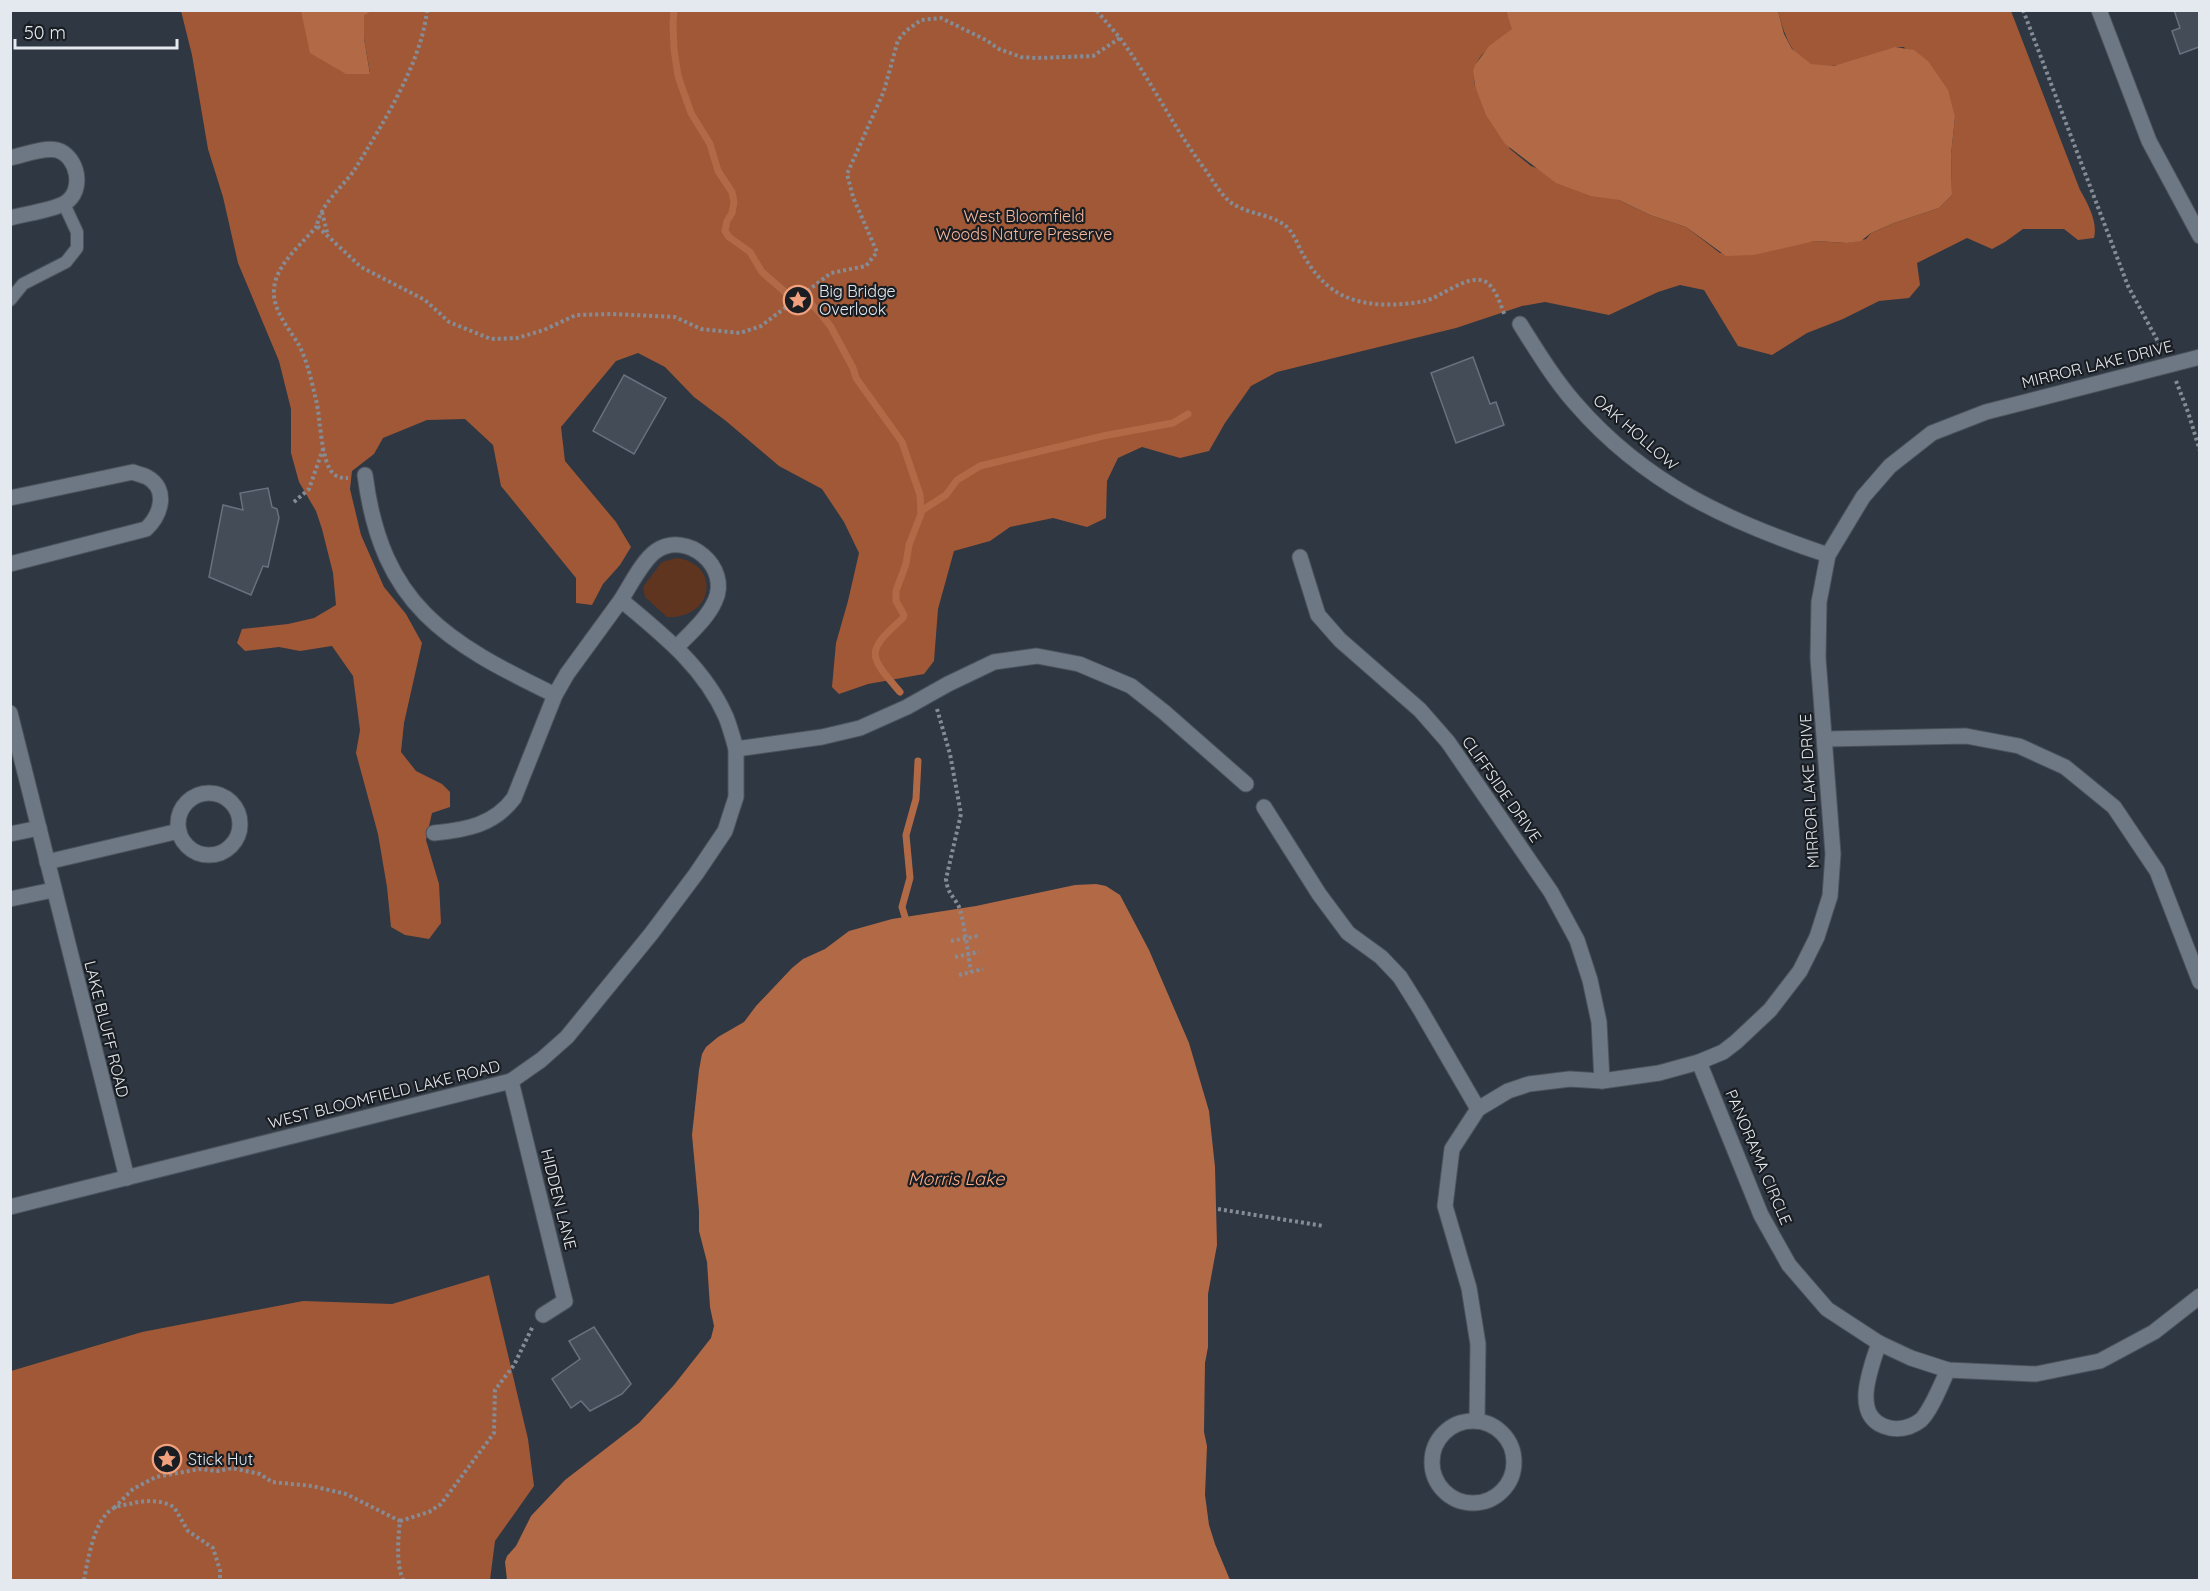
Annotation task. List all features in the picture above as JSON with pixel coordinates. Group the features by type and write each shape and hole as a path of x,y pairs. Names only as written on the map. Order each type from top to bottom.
{"street":[{"path":"2099,10 2149,141 2199,236"},
{"path":"10,158 44,150 56,150 67,155 74,164 77,177 76,190 64,204 10,218"},
{"name":"OAK HOLLOW","path":"1521,326 1576,404 1659,479 1711,509 1765,534 1828,555"},
{"name":"MIRROR LAKE DRIVE","path":"1478,1109 1508,1091 1529,1084 1570,1079 1602,1081 1659,1073 1699,1062 1723,1052 1770,1010 1800,971 1817,937 1830,896 1833,854 1818,658 1819,602 1828,555 1863,497 1890,466 1932,433 1986,411 2199,357"},
{"path":"10,498 133,472 148,477 158,488 160,512 146,529 10,564"},
{"path":"365,477 373,518 387,558 397,578 418,608 467,649 555,695"},
{"path":"434,833 479,826 506,808 514,798 555,695 567,674 621,600 636,575 655,552 681,545 695,549 708,559 717,574 719,588 716,600 706,615 677,647 621,600"},
{"name":"CLIFFSIDE DRIVE","path":"1300,557 1318,615 1340,640 1420,710 1448,742 1551,892 1577,940 1590,980 1599,1022 1602,1081"},
{"name":"WEST BLOOMFIELD LAKE ROAD","path":"10,1207 511,1081 541,1060 567,1037 651,934 725,831 736,797 736,749 726,717 710,690 677,647"},
{"path":"736,749 811,739 860,728 907,707 994,662 1037,656 1079,664 1131,686 1246,784"},
{"name":"LAKE BLUFF ROAD","path":"10,713 127,1178"},
{"path":"1826,739 1966,736 2019,746 2065,767 2114,807 2157,871 2199,982"},
{"path":"202,793 215,793 226,797 235,806 240,817 240,830 236,841 228,850 216,855 204,855 193,851 184,843 178,831 178,819 183,807 191,798 202,793"},
{"path":"1264,807 1319,894 1348,933 1381,957 1400,977 1478,1109 1452,1149 1445,1206 1469,1288 1478,1344 1477,1421"},
{"path":"10,834 39,828"},
{"path":"47,862 178,831"},
{"path":"10,899 53,890"},
{"name":"PANORAMA CIRCLE","path":"1699,1062 1761,1215 1789,1265 1827,1309 1879,1343 1911,1358 1948,1370 2036,1374 2100,1361 2154,1332 2199,1296"},
{"name":"HIDDEN LANE","path":"511,1081 565,1301 543,1315"},
{"path":"1879,1343 1865,1396 1871,1414 1886,1427 1898,1429 1911,1426 1922,1419 1948,1370"},
{"path":"1477,1421 1492,1426 1505,1436 1513,1450 1514,1466 1509,1482 1499,1495 1485,1502 1469,1504 1453,1499 1441,1489 1433,1475 1431,1458 1436,1443 1446,1430 1461,1422 1477,1421"}],"lane":[{"path":"10,300 23,284 66,262 77,248 76,232 64,204"}],"path":[{"path":"365,477 337,477 332,472 324,448 319,410 309,374 300,348 275,304 273,292 275,280 287,259 317,226 322,211 354,169 392,105 425,31 428,10"},
{"path":"1096,10 1144,69 1185,143 1228,200 1238,207 1287,227 1317,275 1336,292 1358,301 1402,304 1427,300 1461,284 1483,280 1495,294 1511,328 1521,326"},
{"path":"2023,10 2128,286 2162,351"},
{"path":"317,226 361,267 425,300 449,322 491,339 517,338 544,330 565,318 587,315 643,314 675,317 701,328 740,333 761,326 831,273 866,266 877,252 853,197 846,174 884,91 898,40 915,23 928,18 941,18 986,40 999,49 1021,57 1093,56 1120,38"},
{"path":"322,211 328,237"},
{"path":"2174,374 2199,451"},
{"path":"294,502 309,489 324,448"},
{"path":"932,693 948,747 960,803 960,814 946,879 950,896 958,905 971,972"},
{"path":"951,941 978,936"},
{"path":"955,957 979,952"},
{"path":"958,975 983,969"},
{"path":"1218,1209 1324,1226"},
{"path":"84,1581 90,1551 101,1522 133,1489 156,1477 200,1468 218,1471 232,1468 260,1474 272,1482 312,1486 346,1494 400,1521 429,1512 441,1504 494,1433 495,1390 514,1365 530,1330 543,1315"},
{"path":"114,1508 157,1501 174,1507 188,1531 213,1548 220,1570 220,1581"},
{"path":"400,1521 400,1574 403,1581"}],"shaded area":[{"path":"676,558 691,562 700,570 706,579 706,590 703,601 695,609 683,615 667,617 645,597 643,587 662,562"}],"green space":[{"name":"West Bloomfield Woods Nature Preserve","path":"181,11 301,11 370,73 364,38 364,14 372,11 1506,11 1513,29 1484,52 1475,67 1474,76 1475,86 1510,149 1531,166 1619,200 1650,215 1686,227 1720,253 1815,241 1847,243 1866,239 1871,233 1894,223 1939,208 1952,195 1951,155 1955,117 1904,47 1887,50 1842,65 1814,65 1804,61 1796,53 1783,28 1778,11 2011,11 2080,190 2092,213 2095,232 2094,238 2078,240 2064,229 2023,229 1992,249 1967,238 1917,263 1920,285 1909,298 1879,301 1843,319 1807,333 1772,355 1738,346 1704,290 1680,285 1658,292 1609,315 1545,302 1522,306 1456,328 1277,372 1251,386 1209,451 1180,458 1142,447 1118,458 1107,481 1106,518 1087,527 1053,518 1010,527 990,541 954,551 938,609 934,661 924,674 868,684 839,694 832,687 836,643 859,553 844,522 822,489 779,466 694,397 665,367 638,353 616,361 561,427 565,461 616,522 631,547 620,565 603,584 592,605 576,603 576,578 501,486 493,445 465,419 427,420 383,438 374,454 352,471 350,489 361,535 384,587 406,614 422,643 404,723 401,752 416,771 442,784 450,792 450,807 432,813 426,840 439,884 441,923 429,939 405,935 391,927 378,834 356,753 360,730 353,676 332,646 300,651 279,647 245,651 237,643 242,629 288,624 314,618 336,605 333,573 322,529 316,511 299,482 291,453 291,409 279,361 238,263 223,197 208,149 192,55"},
{"path":"489,1275 528,1439 534,1486 495,1541 490,1580 11,1580 11,1371 142,1332 303,1301 392,1304"}],"water":[{"path":"301,11 372,11 364,15 364,38 370,74 346,74 310,53"},
{"path":"1506,11 1778,11 1784,34 1792,49 1811,64 1834,66 1895,47 1914,50 1928,61 1948,90 1955,117 1951,155 1952,195 1939,208 1894,223 1871,233 1861,241 1847,243 1815,241 1754,255 1726,256 1686,227 1650,215 1619,200 1591,196 1556,183 1505,144 1486,115 1475,86 1473,71 1489,46 1512,29"},
{"name":"Morris Lake","path":"1075,885 1106,886 1120,895 1149,950 1189,1043 1209,1111 1215,1167 1217,1245 1208,1294 1208,1347 1205,1363 1204,1432 1207,1446 1205,1495 1209,1525 1230,1580 507,1580 505,1562 507,1556 516,1546 531,1516 565,1480 639,1423 674,1385 711,1338 714,1326 710,1307 707,1262 699,1231 692,1135 699,1070 706,1047 744,1022 756,1006 803,959 825,949 849,931 892,919 976,906"}],"building":[{"path":"2174,10 2199,10 2199,47 2180,54 2172,31 2180,28"},
{"path":"1473,357 1490,404 1496,402 1504,425 1456,443 1431,373"},
{"path":"624,375 666,398 634,454 593,431"},
{"path":"268,488 272,507 277,509 279,518 268,567 263,566 251,595 209,577 223,505 243,510 240,493"},
{"path":"594,1327 631,1384 622,1394 590,1411 581,1401 571,1408 552,1379 580,1359 569,1341"}],"waterway":[{"path":"674,10 674,49 678,76 691,113 710,144 718,171 732,192 734,202 725,231 729,237 750,252 762,272 785,292 812,305 831,327 856,378 902,442 920,495 921,514 909,545 906,564 896,591 896,601 904,615 882,639 875,654 882,670 900,692"},
{"path":"921,511 946,495 957,480 980,466 1103,436 1173,423 1188,414"},
{"path":"905,917 902,907 910,878 906,835 916,799 918,761"}],"place":[{"name":"Big Bridge Overlook","path":"798,300"},
{"name":"Stick Hut","path":"167,1459"}]}
